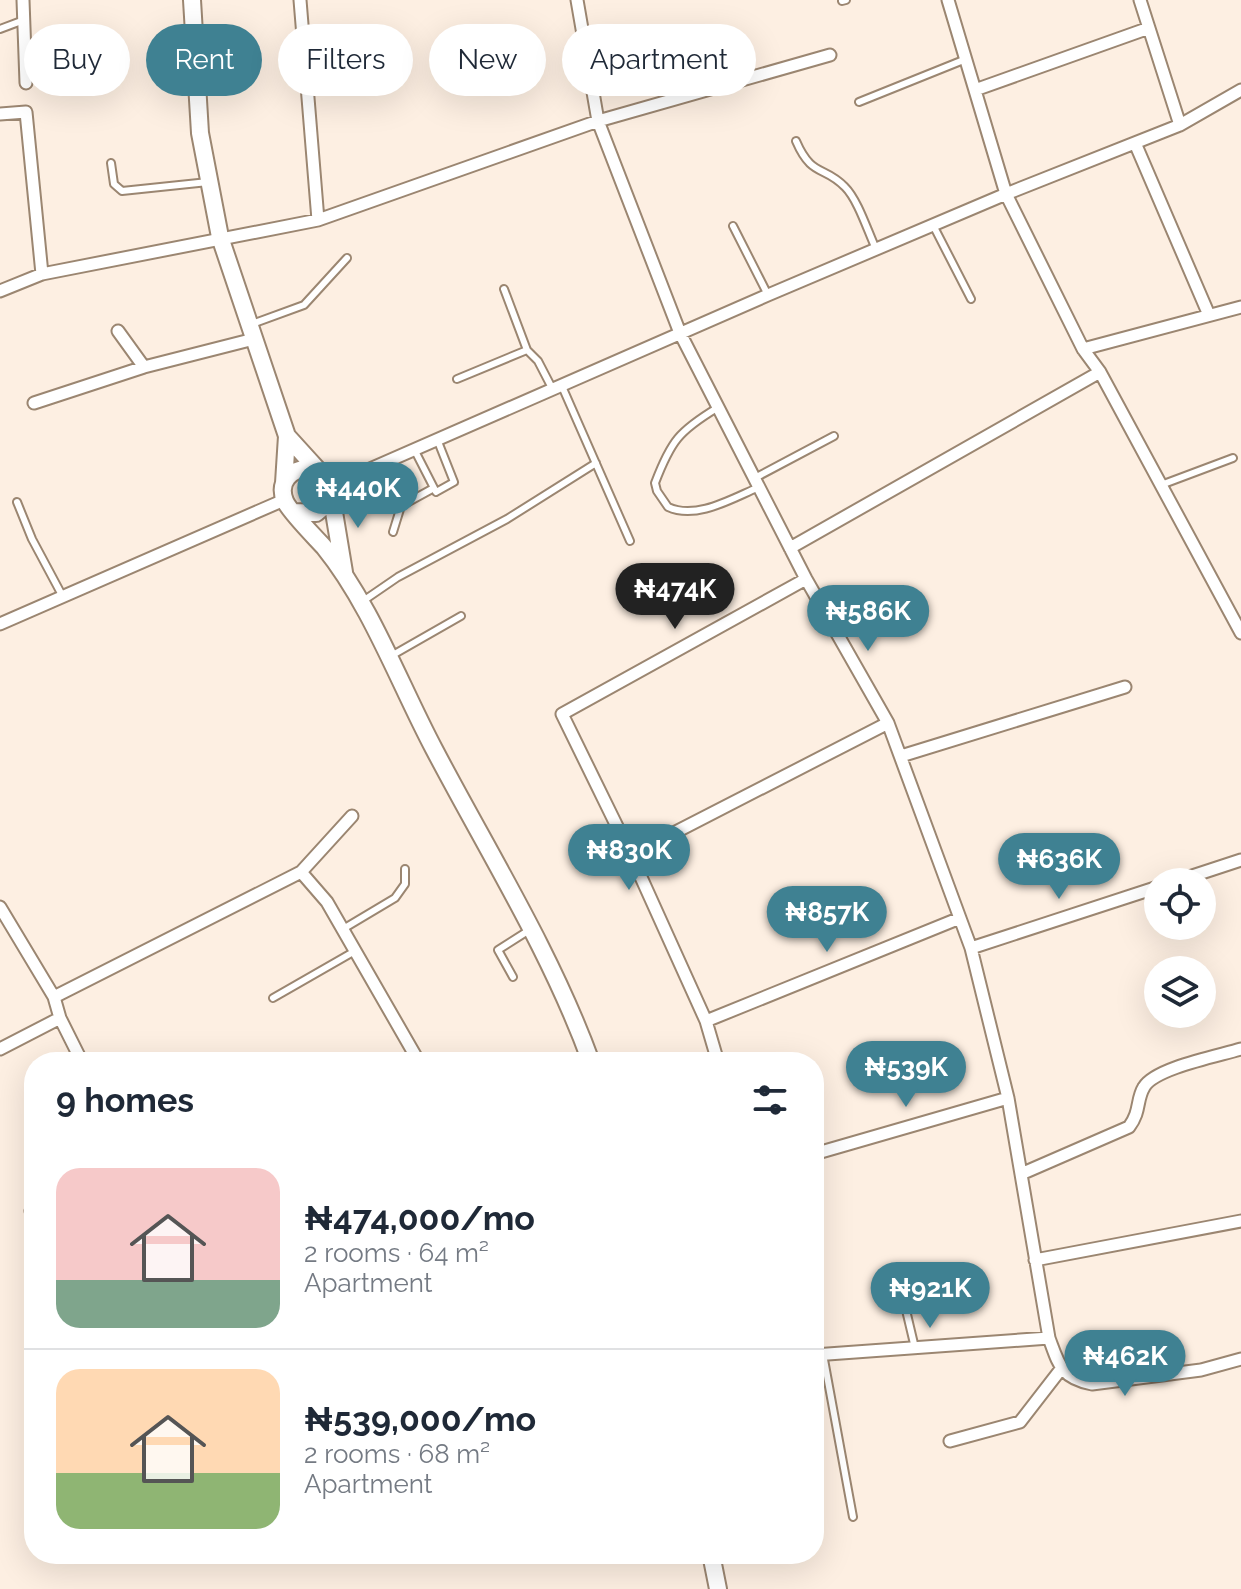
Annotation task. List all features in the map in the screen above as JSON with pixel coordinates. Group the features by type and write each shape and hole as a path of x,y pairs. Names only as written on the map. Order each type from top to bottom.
{"street":[{"path":"23,0 24,24"},
{"path":"192,0 200,133 208,182 220,237 287,436 288,498 345,573 571,1007 587,1052"},
{"path":"300,0 318,220"},
{"path":"577,0 598,121 680,333 806,579 888,723 971,948 1008,1098 1049,1338 1061,1369 1074,1381 1092,1384 1201,1370 1241,1359"},
{"path":"948,0 1006,194 1083,349 1100,372 1161,485 1237,613 1241,633"},
{"path":"1140,0 1180,125"},
{"path":"975,90 1149,28"},
{"path":"0,291 42,274 318,220 598,121 830,55"},
{"path":"288,498 316,513 323,509 331,490 414,449 1006,194 1180,125 1241,90"},
{"path":"0,114 26,112 42,274"},
{"path":"1135,143 1209,315"},
{"path":"1083,349 1241,307"},
{"path":"118,331 144,367"},
{"path":"34,403 251,332"},
{"path":"790,548 1100,372"},
{"path":"287,436 328,478 345,573"},
{"path":"0,624 288,498 300,468 317,469"},
{"path":"715,1052 706,1021 631,855 562,714 806,579"},
{"path":"901,756 1125,687"},
{"path":"631,855 888,723"},
{"path":"54,997 301,872 352,816"},
{"path":"1216,868 1241,860"},
{"path":"301,872 327,902 413,1052"},
{"path":"971,948 1144,892"},
{"path":"0,907 54,997 60,1018 77,1052"},
{"path":"706,1021 960,918"},
{"path":"0,1049 60,1018"},
{"path":"1021,1174 1129,1127 1138,1115 1142,1088 1154,1076 1241,1049"},
{"path":"824,1151 1008,1098"},
{"path":"1035,1260 1241,1221"},
{"path":"824,1354 1049,1338"},
{"path":"950,1441 1020,1422 1061,1369"},
{"path":"713,1564 718,1589"}],"lane":[{"path":"0,29 24,20"},
{"path":"859,102 966,59"},
{"path":"796,141 810,166 840,182 850,192 876,249"},
{"path":"111,163 114,184 122,191 208,182"},
{"path":"933,225 971,299"},
{"path":"733,226 768,295"},
{"path":"251,332 304,305 347,258"},
{"path":"504,289 527,350 557,386 596,463 630,541"},
{"path":"457,379 527,350"},
{"path":"717,408 676,438 655,483 668,507 687,511 725,502 834,436"},
{"path":"414,449 436,492 454,482 437,439"},
{"path":"1161,485 1233,458"},
{"path":"360,603 398,577 507,519 596,463"},
{"path":"393,532 401,506 432,489"},
{"path":"17,502 32,539 63,597"},
{"path":"388,658 461,616"},
{"path":"343,929 395,898 405,884 405,869"},
{"path":"513,977 498,950 531,929"},
{"path":"273,998 355,951"},
{"path":"915,1348 901,1289 927,1281"},
{"path":"824,1378 853,1517"}]}
